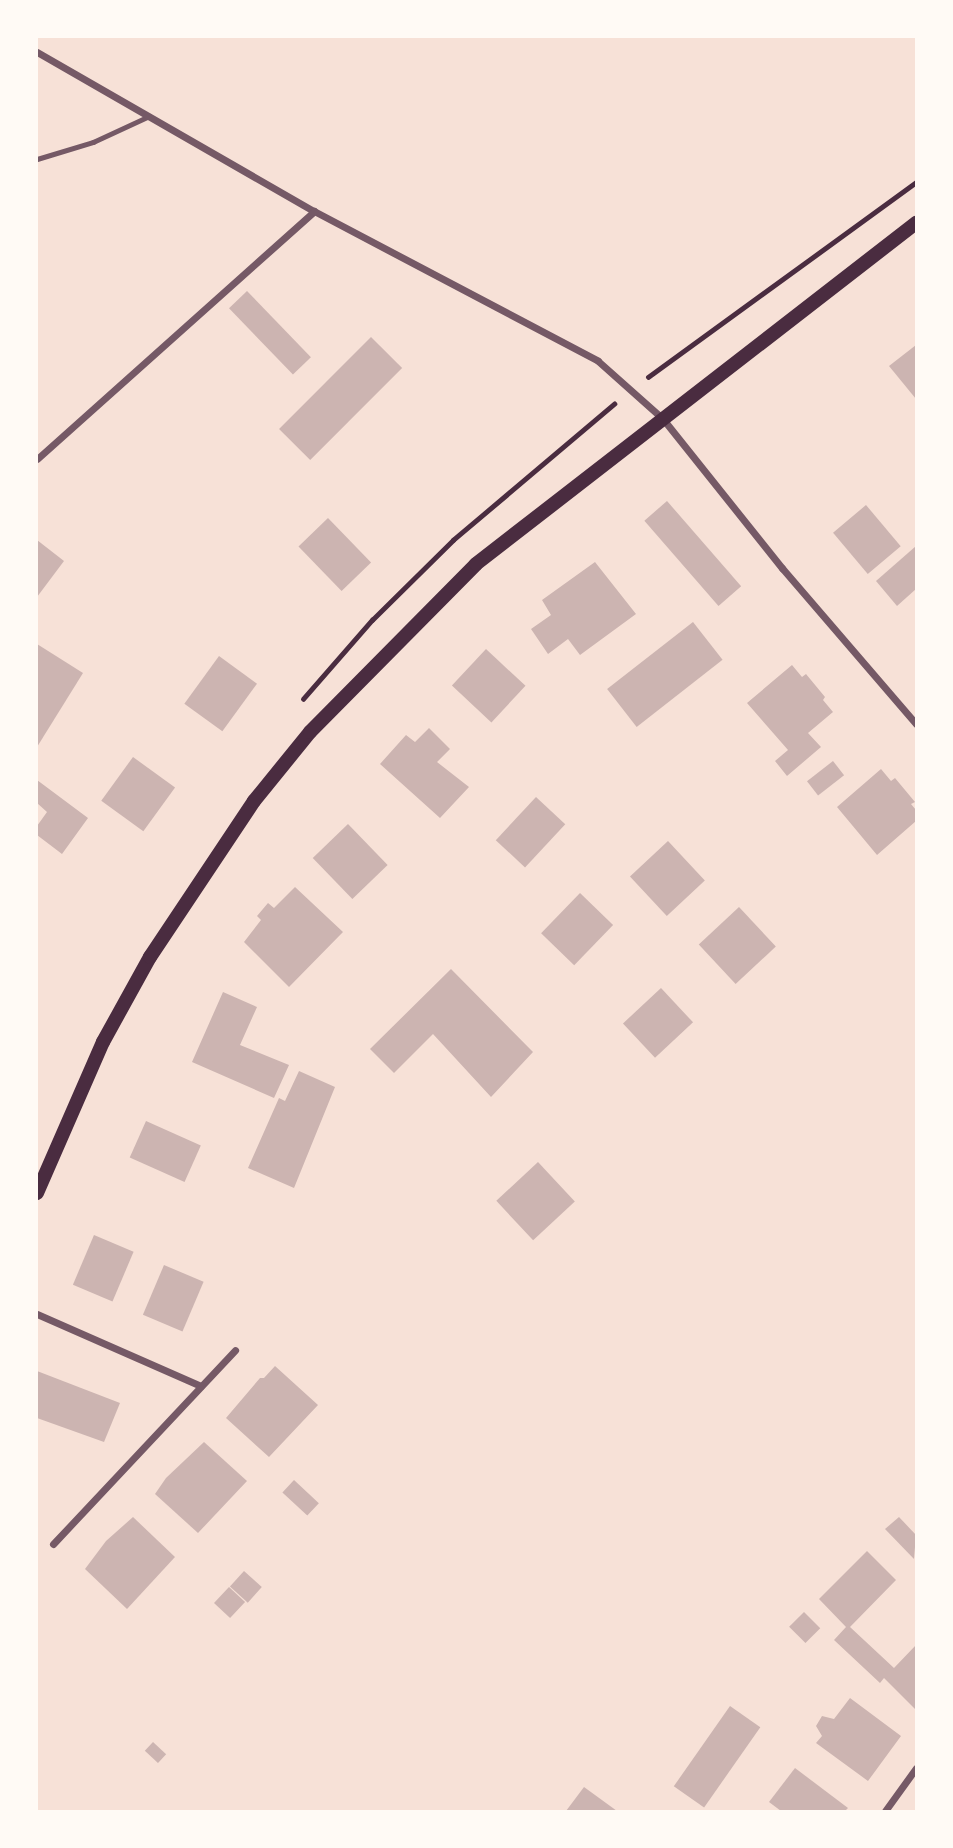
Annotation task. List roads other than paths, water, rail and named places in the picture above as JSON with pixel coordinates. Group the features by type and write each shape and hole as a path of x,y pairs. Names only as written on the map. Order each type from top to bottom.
{"main road":[{"path":"37,1192 103,1042 150,957 254,801 310,732 476,564 916,223"}],"street":[{"path":"37,52 314,211 598,361 663,419 782,568 916,724"},
{"path":"37,458 314,211"},
{"path":"37,1314 201,1386"},
{"path":"54,1544 236,1350"},
{"path":"885,1811 916,1768"}],"lane":[{"path":"37,159 93,142 149,116"}]}
